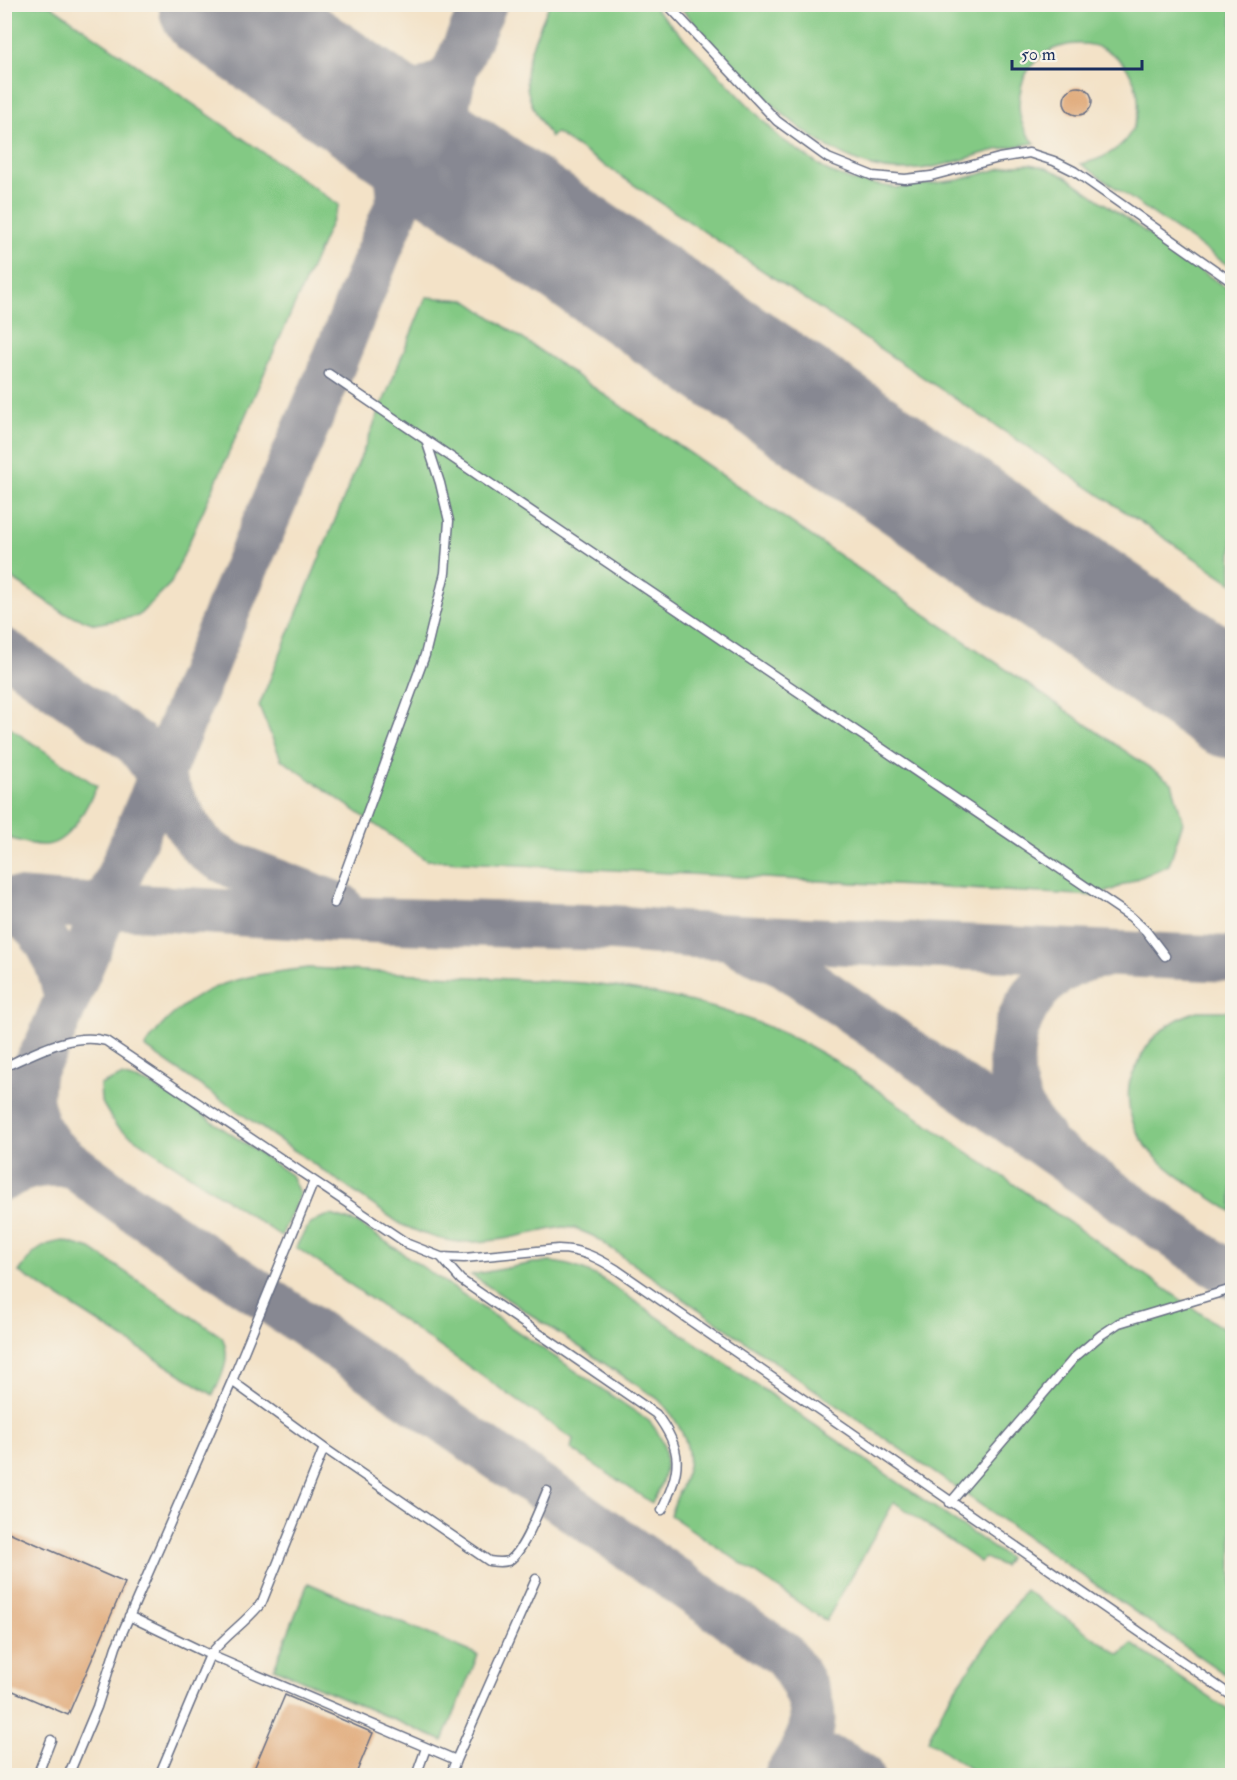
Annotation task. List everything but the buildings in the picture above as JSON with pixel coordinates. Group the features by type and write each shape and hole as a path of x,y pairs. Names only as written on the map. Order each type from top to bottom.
{"lane":[{"path":"667,4 777,121 828,158 873,176 904,179 931,176 999,158 1029,153 1054,161 1074,171 1233,282"},
{"path":"329,374 1131,917 1146,931 1165,956"},
{"path":"334,903 424,655 445,573 449,521 426,440"},
{"path":"4,1067 46,1048 80,1039 95,1038 106,1041 408,1244 441,1257 464,1258 558,1249 568,1249 594,1256 1233,1696"},
{"path":"68,1776 97,1707 116,1647 232,1381 314,1181"},
{"path":"441,1257 461,1280 656,1414 668,1430 675,1446 677,1463 675,1481 662,1510"},
{"path":"950,1503 1075,1356 1101,1335 1119,1323 1233,1289"},
{"path":"232,1381 324,1448 489,1561 500,1563 510,1560 518,1552 547,1491"},
{"path":"159,1776 210,1655 219,1642 255,1612 262,1602 324,1448"},
{"path":"450,1776 536,1579"},
{"path":"129,1616 210,1655 456,1760"},
{"path":"37,1776 51,1740"},
{"path":"416,1776 426,1748"}],"green space":[{"path":"4,5 50,5 339,205 171,583 138,616 95,624 64,613 5,574"},
{"path":"549,5 652,5 779,137 829,172 854,181 898,188 959,180 1013,165 1030,164 1047,168 1065,176 1232,292 1232,583 556,133 551,137 538,118 531,101 526,71 534,41"},
{"path":"678,5 1232,5 1232,268 1081,164 1111,152 1130,134 1138,112 1136,89 1127,68 1110,52 1087,44 1059,47 1041,56 1031,66 1022,84 1019,108 1025,130 1035,143 939,166 896,170 865,164 835,151 805,131 748,81"},
{"path":"426,297 466,300 1172,783 1183,822 1169,865 1098,896 426,860 281,759 259,706"},
{"path":"4,724 97,786 76,824 61,839 52,844 33,844 5,837"},
{"path":"309,968 611,986 664,995 743,1017 798,1040 834,1060 1232,1335 1232,1679 593,1236 574,1228 563,1227 499,1240 473,1242 453,1241 423,1234 402,1225 145,1047 161,1026 197,996 237,980"},
{"path":"1197,1011 1232,1011 1232,1212 1161,1162 1146,1146 1135,1129 1129,1108 1129,1085 1142,1054 1162,1031 1178,1019"},
{"path":"121,1076 147,1083 178,1098 291,1175 300,1195 281,1236 116,1126 101,1101 100,1085"},
{"path":"331,1215 358,1223 649,1421 662,1441 666,1461 662,1481 652,1503 571,1449 573,1439 296,1247 313,1222"},
{"path":"64,1241 91,1249 222,1337 226,1360 213,1395 19,1272 37,1250 49,1244"},
{"path":"551,1262 578,1268 604,1280 1008,1558 1003,1566 985,1558 980,1562 894,1502 826,1621 670,1515 688,1466 689,1457 680,1430 658,1399 471,1275 533,1263"},
{"path":"308,1583 478,1655 443,1741 274,1668"},
{"path":"1025,1590 1120,1655 1132,1644 1232,1713 1232,1775 979,1775 928,1740 946,1702"}],"taxiway":[{"path":"4,1139 33,1070 46,1048 67,999 229,607 332,367 422,144 484,4"},
{"path":"337,86 369,94 397,96 425,90 454,75"},
{"path":"451,86 447,115 451,138 480,184"},
{"path":"363,103 389,147 399,183 400,198"},
{"path":"4,651 136,743 154,766 191,831 207,850 235,866 340,906"},
{"path":"4,900 339,919 614,928 691,935 1232,959"},
{"path":"4,904 30,922 48,944 59,969 67,999"},
{"path":"739,944 784,964 1232,1276"},
{"path":"1042,1137 1026,1117 1016,1094 1012,1069 1013,1044 1020,1020 1031,998 1048,980 1070,965 1100,956"},
{"path":"32,1073 30,1100 36,1125 51,1148 71,1164 114,1196 783,1654 806,1689 812,1710 811,1730 807,1742 787,1776"},
{"path":"4,1178 36,1165 71,1164"},
{"path":"788,1776 807,1762 824,1758 841,1763 861,1776"}],"runway":[{"path":"217,4 1232,700"}]}
